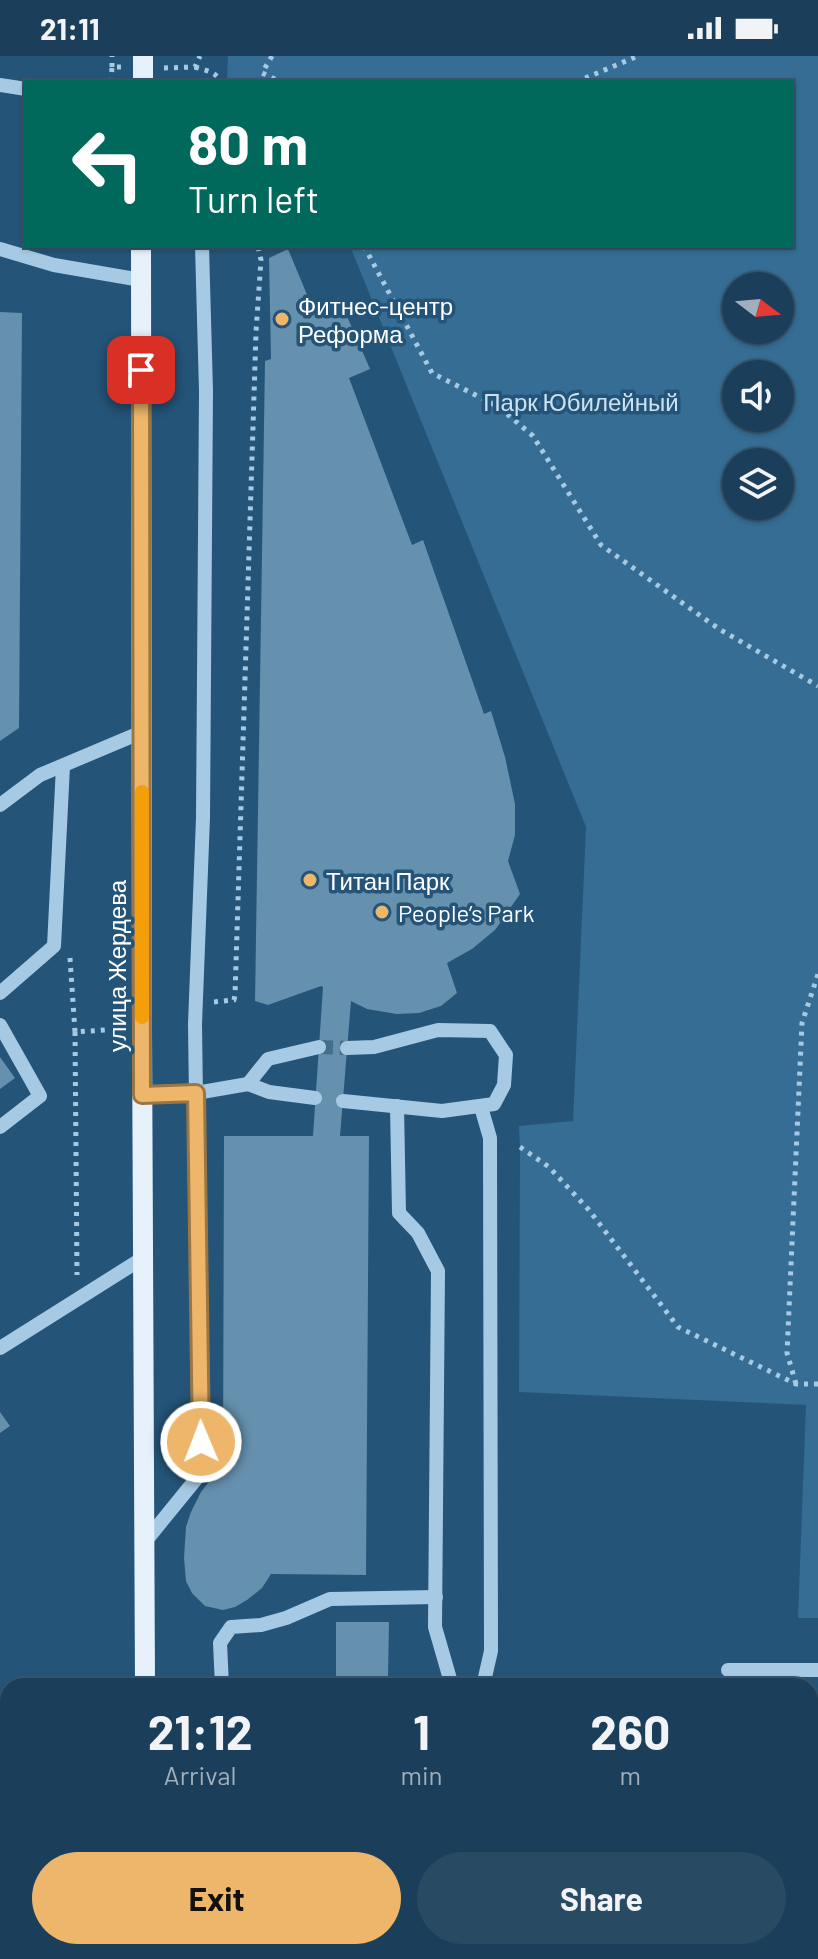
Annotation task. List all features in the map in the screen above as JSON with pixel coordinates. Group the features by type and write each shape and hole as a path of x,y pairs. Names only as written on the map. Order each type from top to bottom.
{"main road":[{"path":"143,56 143,80"},
{"name":"улица Жердева","path":"141,248 145,1678"}],"street":[{"path":"0,85 24,89"},
{"path":"144,1543 201,1473 195,1024 203,818 206,407 202,248"},
{"path":"0,249 54,265 141,280"},
{"path":"0,805 40,775 142,732"},
{"path":"0,993 54,946 63,766"},
{"path":"0,1025 40,1096 0,1127"},
{"path":"343,1101 442,1111 494,1104 504,1085 506,1055 490,1031 438,1030 374,1047 347,1048"},
{"path":"248,1084 268,1059 319,1047"},
{"path":"142,1095 196,1093 248,1084 269,1092 315,1098"},
{"path":"397,1106 399,1213 418,1233 438,1271 435,1627 450,1678"},
{"path":"481,1107 491,1154 491,1651 485,1678"},
{"path":"0,1348 143,1258"},
{"path":"222,1678 220,1643 231,1627 261,1625 286,1618 330,1599 436,1597"},
{"path":"728,1670 818,1670"}],"path":[{"path":"112,56 112,67"},
{"path":"272,56 262,73 277,80"},
{"path":"581,80 638,56"},
{"path":"195,67 214,73 220,80"},
{"path":"365,248 432,373 499,407 533,436 601,545 719,629 818,686"},
{"path":"796,1384 787,1353 802,1023 818,974"},
{"path":"75,1032 77,1299"},
{"path":"520,1147 549,1167 589,1210 678,1327 796,1384 818,1384"}],"green space":[{"name":"Парк Юбилейный","path":"228,56 818,56 818,1618 798,1618 806,1405 519,1392 519,1126 573,1121 586,827 351,248 794,248 794,80 227,80"}],"building":[{"name":"People’s Park","path":"288,249 313,309 339,298 370,369 349,378 412,545 423,540 484,714 491,711 505,757 515,804 515,835 508,861 520,894 495,930 472,949 447,963 457,993 441,1006 419,1013 397,1014 367,1009 351,1001 340,1136 369,1136 366,1575 271,1574 262,1588 247,1600 223,1610 205,1606 192,1593 186,1581 184,1558 186,1527 191,1512 201,1492 223,1467 224,1136 313,1136 323,987 268,1005 255,1001 265,361 271,359 269,258"},
{"path":"0,312 22,313 19,728 0,741"},
{"path":"0,1057 15,1078 0,1089"},
{"path":"0,1412 10,1426 0,1433"},
{"path":"336,1622 389,1622 388,1677 336,1677"}],"tunnel":[{"path":"319,1047 347,1048"}],"slow traffic":[{"path":"142,792 142,1017"}],"place":[{"name":"Фитнес-центр Реформа","path":"282,319"},
{"name":"Титан Парк","path":"310,880"},
{"name":"People’s Park","path":"382,912"}],"route":[{"path":"141,370 142,1095 196,1093 201,1442"}]}
